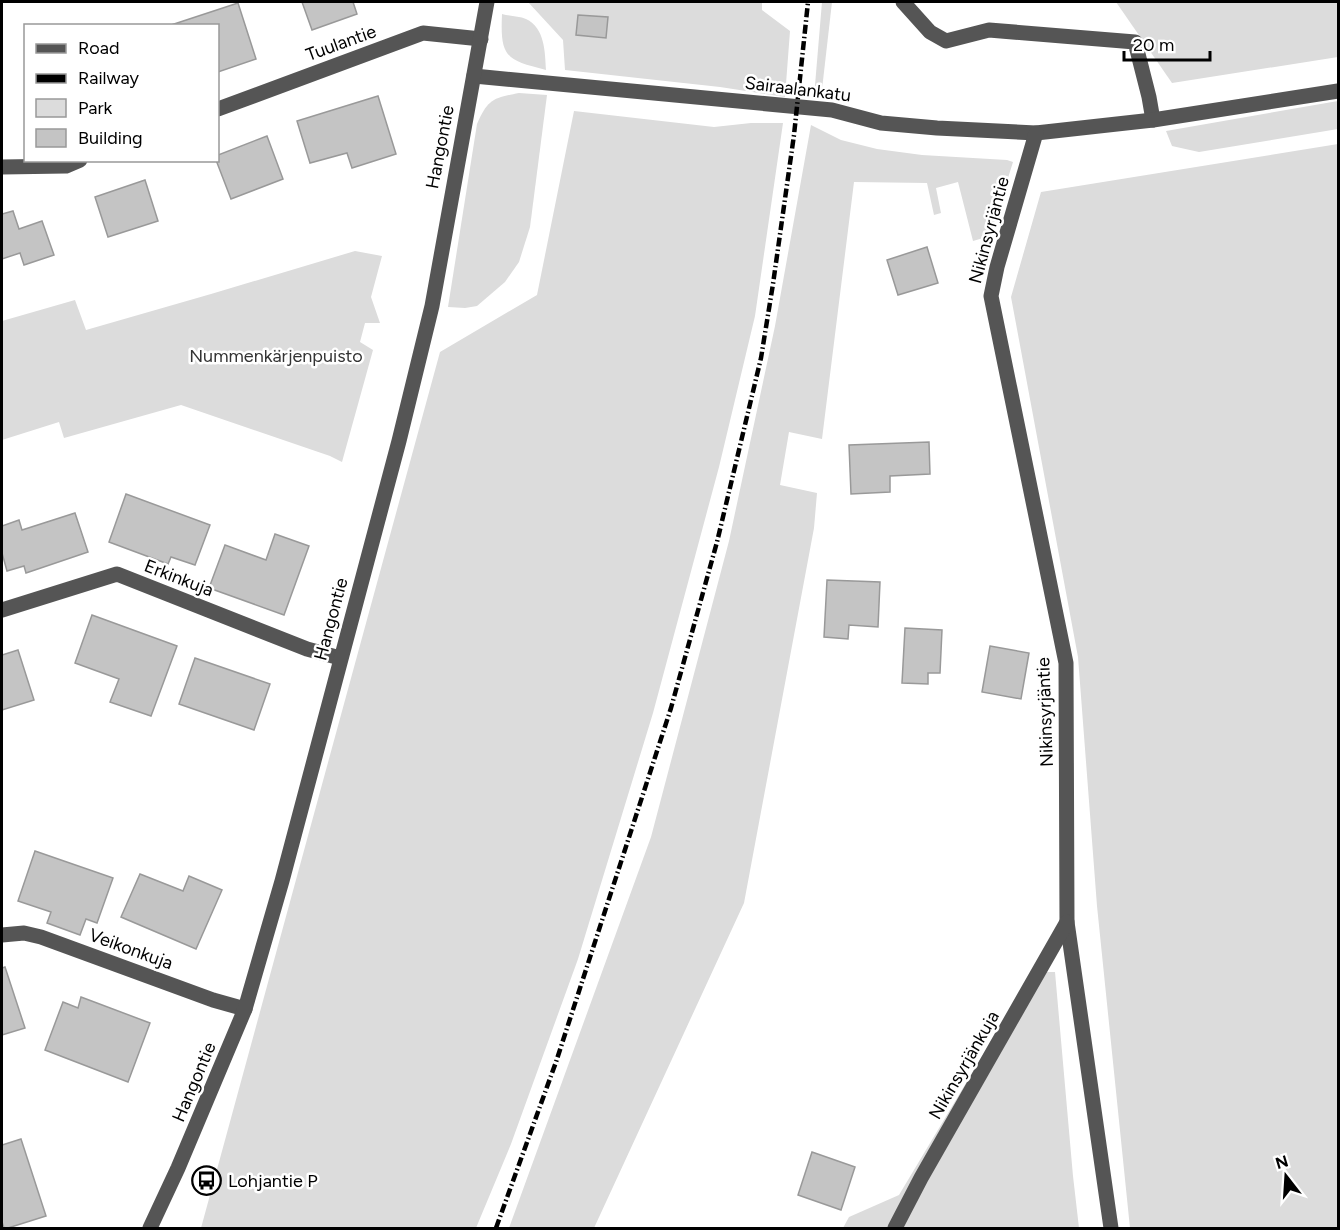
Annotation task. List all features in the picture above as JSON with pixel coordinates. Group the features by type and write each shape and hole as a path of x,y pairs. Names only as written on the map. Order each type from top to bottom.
{"street":[{"name":"Hangontie","path":"150,1228 245,1009 282,881 399,441 430,311 487,2"},
{"path":"903,2 930,32 946,41 989,30 1135,42 1153,120"},
{"name":"Tuulantie","path":"219,109 423,33 481,39"},
{"name":"Sairaalankatu","path":"474,76 832,110 881,123 1035,133 1153,120 1338,91"},
{"name":"Nikinsyrjäntie","path":"1035,133 991,296 1066,663 1067,922 1111,1228"},
{"path":"2,167 66,166 75,162"},
{"name":"Erkinkuja","path":"2,610 117,574 307,649 340,658"},
{"name":"Nikinsyrjänkuja","path":"896,1228 921,1178 1067,922"},
{"name":"Veikonkuja","path":"2,935 24,933 41,937 213,1000 245,1009"}],"green space":[{"path":"528,2 762,2 762,10 790,31 785,97 720,87 565,70 563,40"},
{"path":"822,2 832,2 821,98 814,97"},
{"path":"1116,2 1338,2 1338,57 1172,83"},
{"path":"502,14 526,19 537,28 543,41 546,70 522,63 508,54 502,39"},
{"path":"519,93 547,95 530,227 519,262 505,282 477,306 448,307 477,124 492,101"},
{"path":"1338,101 1338,129 1199,152 1172,146 1166,131"},
{"path":"574,111 714,127 751,123 783,123 755,316 719,467 653,713 578,959 511,1144 476,1228 201,1228 440,352 537,295"},
{"path":"811,125 841,140 877,149 1013,162 990,236 973,241 958,182 936,188 941,213 934,215 927,183 854,182 822,439 789,432 780,485 817,493 814,528 744,903 594,1228 509,1228 651,837 729,541 775,326"},
{"path":"1338,144 1338,1228 1130,1228 1097,906 1078,657 1011,297 1041,192"},
{"name":"Nummenkärjenpuisto","path":"355,251 382,256 371,297 380,323 365,323 360,342 373,350 342,462 181,405 64,438 59,422 2,440 2,321 75,300 86,330"},
{"path":"1043,972 1055,972 1079,1228 843,1228 849,1217 899,1195 1021,991"}],"building":[{"path":"302,2 353,2 357,14 312,30"},
{"path":"238,3 256,59 219,72 219,24 174,24"},
{"path":"578,15 608,17 606,38 576,35"},
{"path":"378,96 396,154 352,168 347,153 310,163 297,121"},
{"path":"267,136 283,179 231,199 217,162 219,162 219,155"},
{"path":"145,180 158,221 108,237 95,197"},
{"path":"13,211 19,229 42,221 54,255 24,265 20,253 2,259 2,214"},
{"path":"927,247 938,283 898,295 887,260"},
{"path":"929,442 930,474 890,476 890,492 851,494 849,445"},
{"path":"126,494 210,525 195,565 171,557 168,564 109,542"},
{"path":"75,513 88,552 26,573 24,566 7,571 2,553 2,526 19,520 22,530"},
{"path":"275,534 309,546 284,615 209,588 225,545 266,560"},
{"path":"827,580 880,582 878,627 849,625 848,639 824,637"},
{"path":"92,615 177,646 151,716 110,702 119,679 75,663"},
{"path":"905,628 942,630 940,673 928,673 928,684 902,683"},
{"path":"990,646 1029,653 1021,699 982,692"},
{"path":"18,650 34,700 2,710 2,655"},
{"path":"195,658 270,684 254,730 179,704"},
{"path":"35,851 113,878 97,923 86,919 80,935 47,923 51,912 18,901"},
{"path":"140,874 183,891 189,876 222,890 196,949 121,917"},
{"path":"5,967 25,1028 2,1035 2,968"},
{"path":"81,997 150,1023 128,1082 45,1050 63,1002 78,1008"},
{"path":"21,1139 46,1216 4,1228 2,1222 2,1145"},
{"path":"812,1152 855,1167 841,1210 798,1195"}],"railway":[{"path":"496,1228 556,1062 671,708 717,542 761,358 794,135 808,2"}],"place":[{"name":"Lohjantie P","path":"207,1181"}]}
